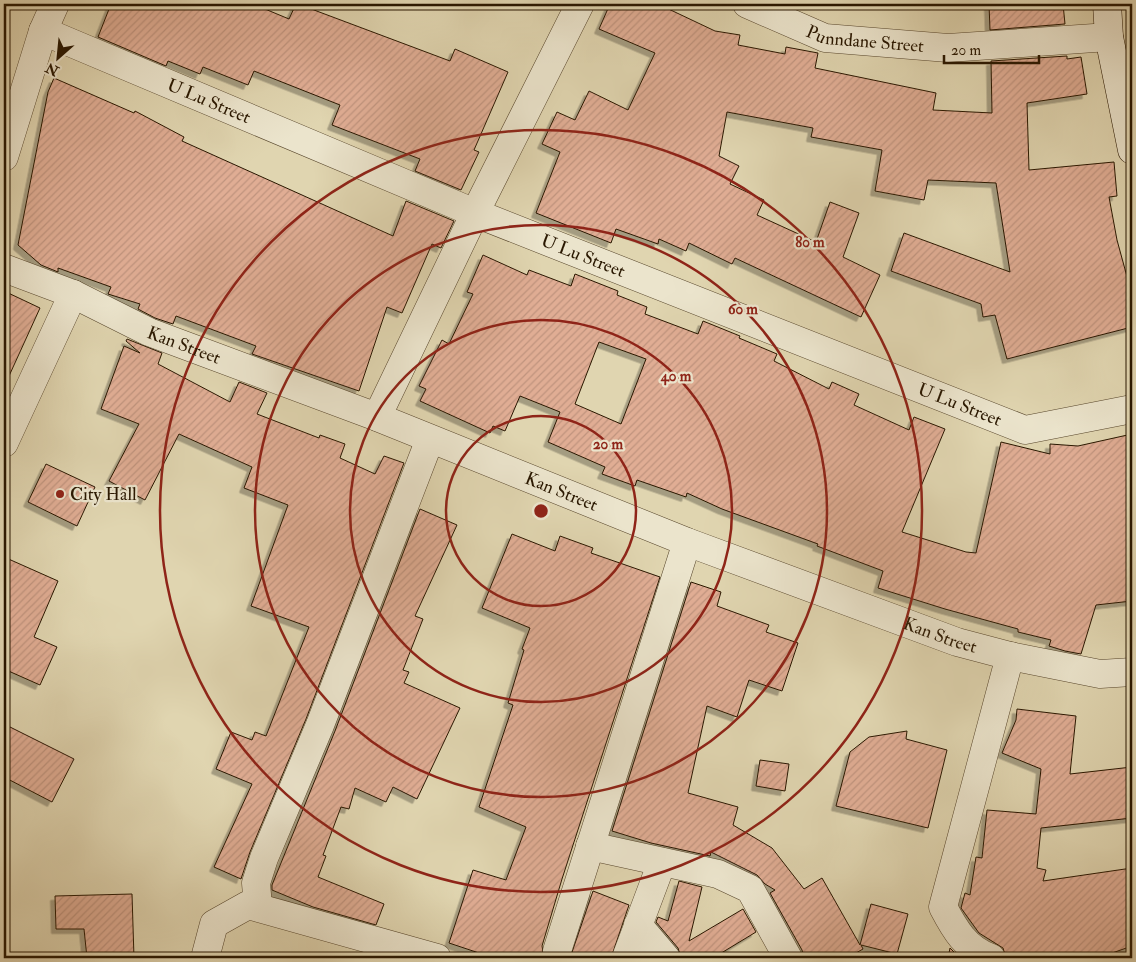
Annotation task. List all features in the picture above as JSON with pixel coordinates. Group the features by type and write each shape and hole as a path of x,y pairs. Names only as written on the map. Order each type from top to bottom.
{"street":[{"path":"4,157 43,31 55,4"},
{"path":"377,417 475,213 580,4"},
{"name":"Punndane Street","path":"747,4 825,38 948,48 1109,37"},
{"path":"1107,4 1109,37 1132,150"},
{"name":"U Lu Street","path":"43,31 475,213 1025,430 1132,408"},
{"name":"Kan Street","path":"4,268 73,294 148,332 377,417 687,542 957,642 1010,656 1100,674 1132,672"},
{"path":"4,443 73,294"},
{"path":"258,907 256,883 264,858 320,725 430,439"},
{"path":"556,950 687,542"},
{"path":"991,958 978,954 957,934 943,907 1010,656"},
{"path":"590,846 718,874 750,889 788,958"},
{"path":"626,958 662,862"},
{"path":"205,958 214,924 248,905 436,958"},
{"path":"638,925 666,958"}],"building":[{"path":"111,4 253,4 289,19 296,4 298,4 450,61 455,49 508,72 474,150 479,152 461,190 415,171 420,159 332,125 340,105 254,71 248,85 203,67 200,74 168,61 166,66 98,37"},
{"path":"610,4 658,4 715,31 740,35 738,45 785,54 786,47 818,53 815,68 936,93 933,110 992,113 991,61 1067,56 1067,59 1081,57 1087,94 1027,103 1029,170 1114,162 1117,196 1109,197 1117,240 1132,295 1132,327 1007,359 995,315 983,317 981,304 891,271 904,233 1010,272 996,183 928,180 924,200 875,191 882,150 811,137 813,128 727,112 719,156 739,166 730,184 764,200 757,215 816,242 830,202 859,213 843,257 880,275 861,317 735,258 732,264 689,243 686,251 659,239 658,244 616,229 611,243 536,213 560,152 542,144 557,112 575,120 589,91 628,110 655,53 599,29"},
{"path":"989,4 1063,4 1065,24 990,30"},
{"path":"54,78 134,113 135,111 184,137 182,141 393,236 406,201 454,221 441,248 432,244 402,313 387,307 359,391 252,354 256,346 176,316 173,324 155,318 138,309 140,304 108,294 111,287 58,268 58,272 41,265 18,245 48,92"},
{"path":"483,255 527,275 529,270 571,286 575,274 618,291 617,295 647,307 645,314 698,334 703,321 740,336 739,338 777,354 774,361 829,389 832,382 859,394 854,405 909,430 914,417 945,429 902,532 966,552 976,553 1001,442 1050,454 1050,444 1078,446 1132,434 1132,601 1096,605 1081,654 1065,651 1049,646 1051,640 1018,632 1018,629 878,588 883,571 817,546 818,544 722,509 687,493 686,497 637,480 635,486 602,474 605,467 548,442 560,412 520,396 505,431 493,426 490,433 420,401 426,389 419,386 442,340 449,344 473,294 467,292","holes":["599,342 646,359 621,424 575,404"]},
{"path":"4,291 40,308 4,387"},
{"path":"127,339 162,353 158,364 230,402 239,382 267,393 257,414 319,438 320,435 345,444 340,458 375,474 384,456 404,463 306,719 250,852 241,879 214,867 252,784 216,769 231,732 252,740 255,732 266,736 309,627 251,606 288,505 244,488 252,467 179,434 145,500 109,481 139,424 101,409 124,346 140,353 126,341"},
{"path":"46,464 95,487 77,526 28,502"},
{"path":"420,509 457,525 415,616 423,619 403,670 409,672 404,683 460,708 417,799 393,787 386,802 355,788 349,809 341,807 323,855 326,856 318,877 384,904 376,925 313,907 272,890 272,885 335,731"},
{"path":"512,534 555,551 560,536 593,548 591,553 660,577 562,879 542,946 544,958 494,958 449,943 473,870 506,880 526,827 479,807 513,705 508,703 524,650 522,649 530,628 482,608"},
{"path":"4,557 58,581 34,637 57,647 40,685 4,669"},
{"path":"691,582 721,592 717,606 769,625 766,632 798,643 782,691 749,680 737,717 707,706 688,793 738,807 733,825 772,848 804,889 822,878 860,945 871,904 908,914 897,954 861,945 863,949 847,958 804,958 802,950 770,893 775,890 765,884 757,875 711,852 710,856 651,843 612,831"},
{"path":"1017,709 1076,716 1070,774 1132,767 1132,818 1041,828 1037,868 1046,870 1043,881 1132,868 1132,946 1098,958 1006,958 1003,948 979,933 961,908 965,893 970,895 976,857 982,858 987,810 1036,814 1041,769 1002,753 1016,720"},
{"path":"4,724 74,759 52,802 4,777"},
{"path":"907,731 906,739 947,750 928,828 836,806 850,752 869,737"},
{"path":"760,760 789,764 785,791 756,786"},
{"path":"679,881 702,887 689,941 743,909 756,932 713,958 681,958 678,948 656,922 658,917 668,921"},
{"path":"593,891 629,905 611,958 570,958"},
{"path":"132,894 134,958 87,958 84,929 56,929 55,896"},
{"path":"950,948 957,955 961,958 948,958"}],"place":[{"name":"City Hall","path":"60,494"}]}
